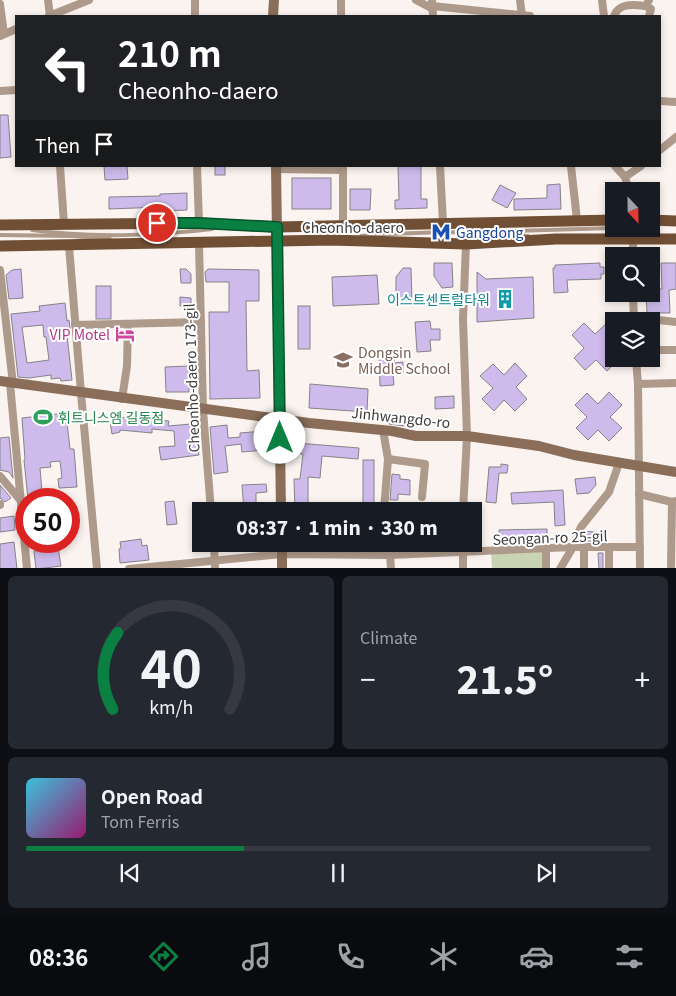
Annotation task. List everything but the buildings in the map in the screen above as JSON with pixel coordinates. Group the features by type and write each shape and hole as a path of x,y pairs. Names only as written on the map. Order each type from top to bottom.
{"main road":[{"name":"Cheonho-daero","path":"0,225 199,223 277,227 605,220"},
{"path":"660,221 676,222"},
{"name":"Cheonho-daero","path":"0,246 331,240 466,244 556,238 676,239"}],"street":[{"path":"48,0 49,15"},
{"path":"51,15 88,0"},
{"path":"194,0 195,15"},
{"path":"273,15 274,0"},
{"path":"341,0 341,15"},
{"path":"416,0 432,8 513,15"},
{"path":"520,0 525,15"},
{"path":"602,0 604,15"},
{"path":"614,15 616,11 630,4 648,3 651,9 649,15"},
{"path":"0,4 2,35 15,29"},
{"path":"0,90 15,90"},
{"path":"661,101 676,101"},
{"path":"661,149 676,138"},
{"path":"60,167 64,224"},
{"path":"198,167 199,223"},
{"path":"440,167 444,223"},
{"path":"571,167 577,220"},
{"path":"616,167 625,177 626,182"},
{"path":"625,177 640,167"},
{"path":"281,502 276,168 342,168 344,226"},
{"path":"633,239 633,247"},
{"name":"Cheonho-daero 173-gil","path":"199,243 203,410 210,502"},
{"path":"463,502 467,436 462,319 466,244"},
{"path":"69,246 80,393 97,568"},
{"path":"0,270 8,383 20,488"},
{"path":"660,321 676,322"},
{"path":"76,325 201,322"},
{"path":"122,399 127,366 128,324"},
{"path":"660,350 676,350"},
{"path":"637,367 640,568"},
{"name":"Jinhwangdo-ro","path":"8,383 203,410 383,430 416,436 467,436 539,446 574,455 676,472"},
{"path":"638,384 676,383"},
{"path":"383,430 388,459 385,502"},
{"path":"388,459 425,464 422,497"},
{"path":"560,568 573,548 581,527 609,492 619,463"},
{"path":"0,476 15,494"},
{"path":"639,494 674,501 671,568"},
{"path":"584,547 584,568"},
{"path":"609,547 609,568"},
{"name":"Seongan-ro 25-gil","path":"482,548 640,547"},
{"path":"546,549 546,568"},
{"path":"214,552 215,565"},
{"name":"Seongan-ro 25-gil","path":"129,568 215,565 269,552"},
{"path":"282,552 282,568"},
{"name":"Seongan-ro 25-gil","path":"334,552 387,555 420,552"},
{"path":"386,552 391,568"},
{"path":"463,552 463,568"},
{"path":"26,553 27,568"}],"lane":[{"path":"660,224 676,222"},
{"path":"0,225 40,231 94,234 151,234 237,226"},
{"path":"396,225 512,231 605,228"},
{"path":"331,240 355,236 403,233 476,233 556,238"},
{"path":"0,235 80,237 150,244"}],"green space":[{"path":"544,551 544,568 492,568 491,554"}],"place":[{"name":"Gangdong","path":"441,232"},
{"name":"이스트센트럴타워","path":"505,299"},
{"name":"VIP Motel","path":"125,334"},
{"name":"Dongsin Middle School","path":"343,360"},
{"name":"휘트니스엠 길동점","path":"43,417"}],"route":[{"path":"157,223 277,227 280,438"}]}
